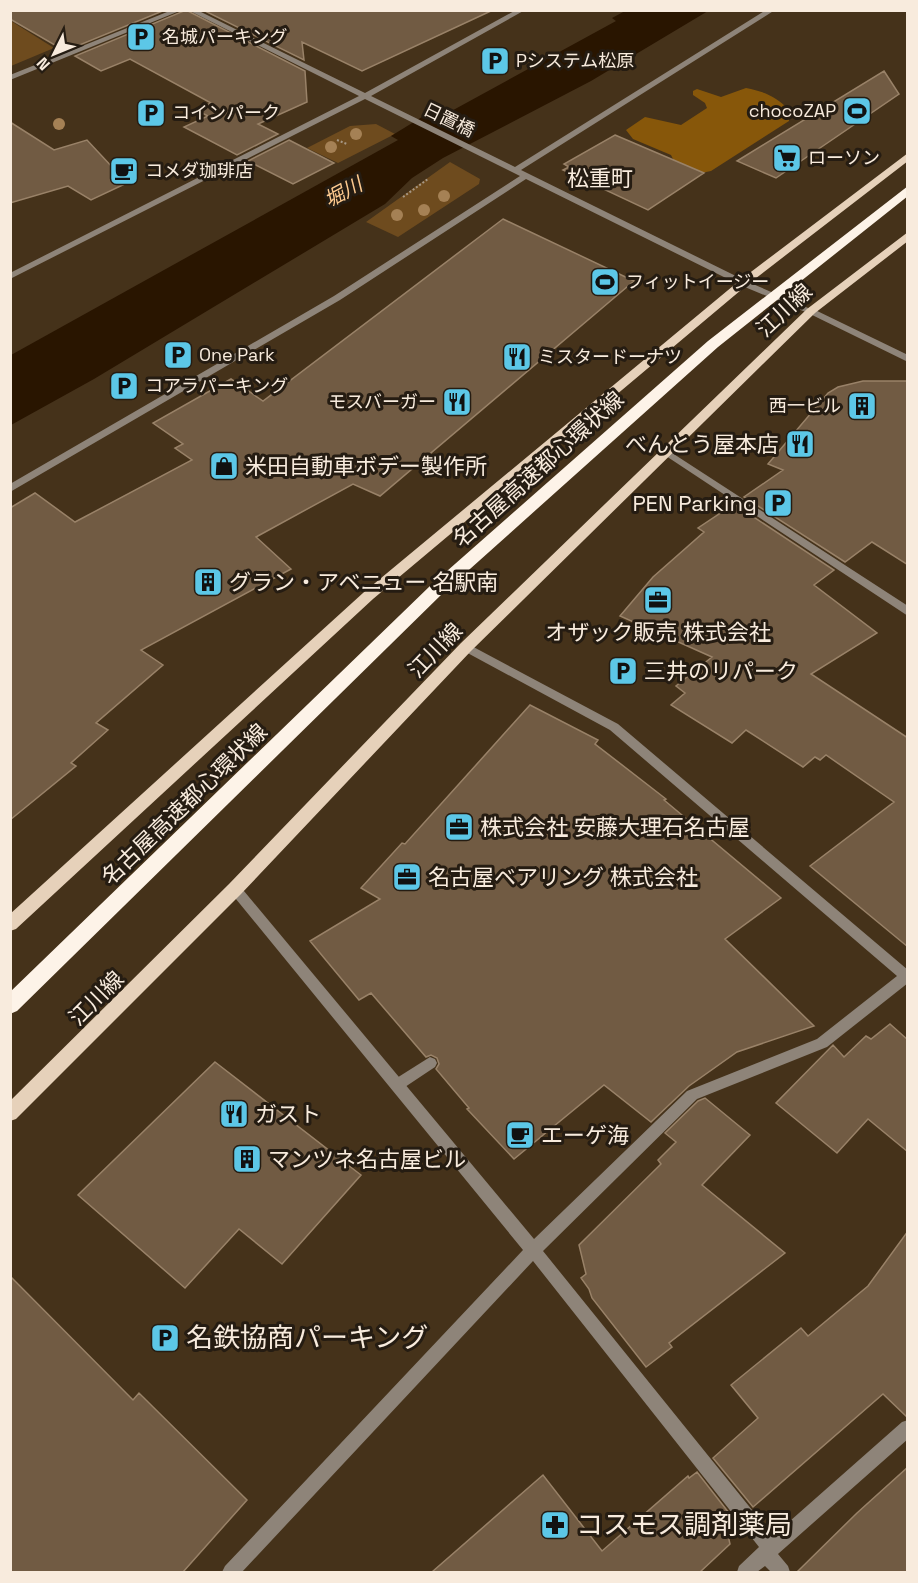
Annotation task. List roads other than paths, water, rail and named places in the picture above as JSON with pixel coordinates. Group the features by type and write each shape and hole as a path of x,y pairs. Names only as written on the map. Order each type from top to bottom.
{"highway":[{"name":"名古屋高速都心環状線","path":"10,1005 436,590 713,344 908,190"}],"main road":[{"name":"江川線","path":"10,924 368,596 742,283 908,156"},
{"name":"江川線","path":"10,1113 235,889 466,647 811,311 908,235"}],"street":[{"path":"10,78 178,10"},
{"name":"日置橋","path":"192,10 742,283 811,311 908,358"},
{"path":"10,277 365,96 522,10"},
{"path":"516,170 772,10"},
{"path":"10,489 337,298 526,175"},
{"path":"666,452 908,612"},
{"path":"231,1572 533,1250 692,1095 822,1043 907,977 614,727 466,647"},
{"path":"235,889 533,1250 782,1572"},
{"path":"397,1085 430,1063"},
{"path":"745,1572 908,1428"}],"water":[{"name":"堀川","path":"625,11 708,11 591,81 443,158 412,178 385,204 94,379 11,425 11,355 398,140 391,136 435,109 446,114 616,21 612,18"}],"place":[{"name":"名城パーキング","path":"141,37"},
{"name":"Pシステム松原","path":"495,61"},
{"name":"chocoZAP","path":"857,111"},
{"name":"コインパーク","path":"151,113"},
{"name":"ローソン","path":"787,158"},
{"name":"コメダ珈琲店","path":"124,171"},
{"name":"フィットイージー","path":"605,282"},
{"name":"One Park","path":"178,355"},
{"name":"ミスタードーナツ","path":"517,357"},
{"name":"コアラパーキング","path":"124,386"},
{"name":"モスバーガー","path":"457,402"},
{"name":"西一ビル","path":"862,406"},
{"name":"べんとう屋本店","path":"800,444"},
{"name":"米田自動車ボデー製作所","path":"224,466"},
{"name":"PEN Parking","path":"778,503"},
{"name":"グラン・アベニュー 名駅南","path":"208,582"},
{"name":"オザック販売 株式会社","path":"658,600"},
{"name":"三井のリパーク","path":"623,671"},
{"name":"株式会社 安藤大理石名古屋","path":"459,827"},
{"name":"名古屋ベアリング 株式会社","path":"407,877"},
{"name":"ガスト","path":"234,1114"},
{"name":"エーゲ海","path":"520,1135"},
{"name":"マンツネ名古屋ビル","path":"247,1159"},
{"name":"名鉄協商パーキング","path":"165,1338"},
{"name":"コスモス調剤薬局","path":"555,1525"}],"district":[{"name":"松重町","path":"600,178"}]}
